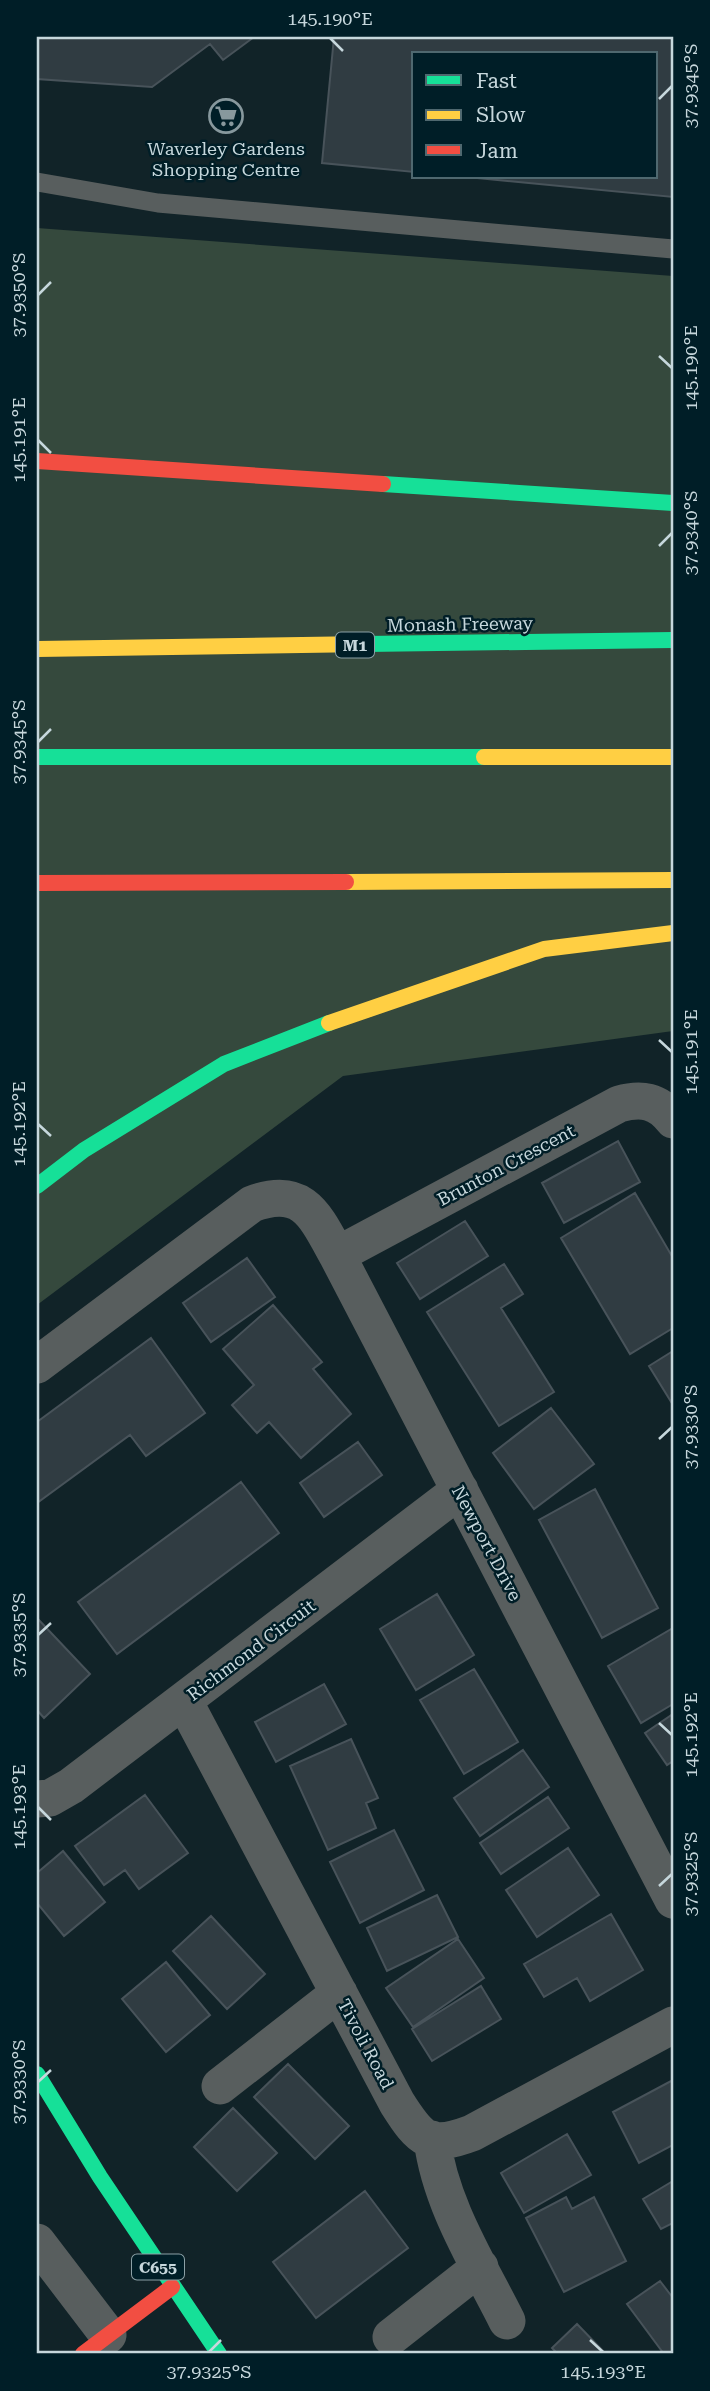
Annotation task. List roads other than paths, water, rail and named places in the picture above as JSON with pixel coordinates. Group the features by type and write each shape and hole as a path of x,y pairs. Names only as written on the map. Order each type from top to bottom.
{"main road":[{"path":"37,461 673,503"},
{"name":"Monash Freeway","path":"37,649 673,640"},
{"path":"37,757 673,757"},
{"path":"37,883 673,880"},
{"path":"37,1186 84,1150 224,1064 379,1003 544,949 673,933"},
{"name":"C655","path":"37,2074 100,2177 219,2354"},
{"name":"C655","path":"37,2101 100,2177"},
{"path":"95,2345 172,2287"}],"street":[{"name":"Brunton Crescent","path":"337,1255 619,1104 639,1099 656,1104 673,1121"},
{"name":"Newport Drive","path":"37,1364 252,1204 273,1196 289,1197 305,1205 337,1255 673,1900"},
{"name":"Richmond Circuit","path":"37,1799 50,1798 71,1787 460,1490"},
{"name":"Tivoli Road","path":"184,1701 413,2127 432,2139"},
{"path":"220,2086 339,1993"},
{"path":"507,2321 444,2192 436,2169 432,2139 445,2143 472,2133 673,2025"},
{"path":"37,2242 95,2345"},
{"path":"391,2337 480,2267"}],"lane":[{"path":"37,182 158,203 673,249"}],"place":[{"name":"Waverley Gardens Shopping Centre","path":"226,116"}]}
